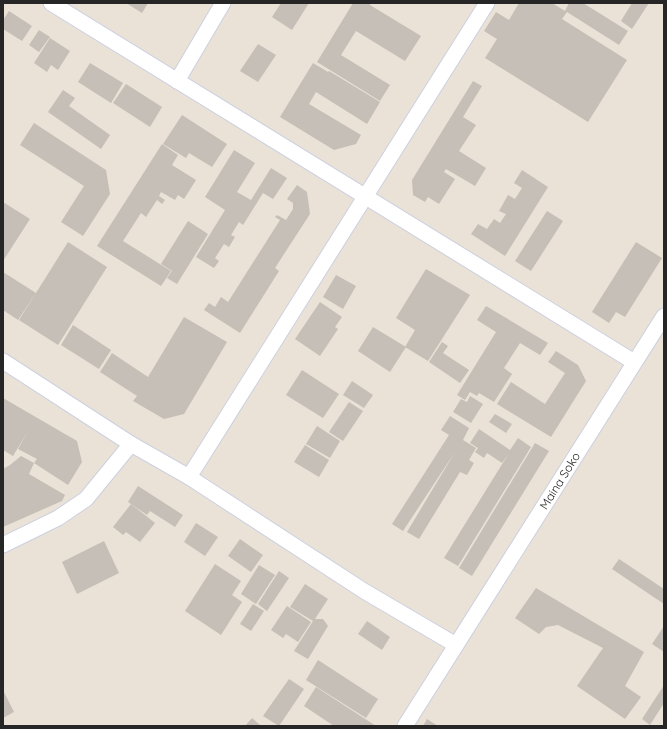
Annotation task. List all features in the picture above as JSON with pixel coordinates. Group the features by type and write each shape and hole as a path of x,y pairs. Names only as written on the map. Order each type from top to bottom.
{"street":[{"path":"51,3 634,362"},
{"path":"176,81 223,3"},
{"path":"189,477 487,3"},
{"name":"Maina Soko","path":"405,726 664,316"},
{"path":"3,361 131,444 189,477 364,591 456,645"},
{"path":"3,545 58,518 86,499 131,444"}],"building":[{"path":"126,3 148,3 142,13"},
{"path":"281,3 309,3 292,30 272,17"},
{"path":"353,3 371,3 370,5 421,36 405,61 356,31 341,55 390,85 380,101 317,62"},
{"path":"519,3 552,3 565,11 569,3 583,3 628,31 619,45 567,12 562,19 627,60 588,122 485,58 497,39 484,31 496,12 509,20"},
{"path":"632,3 649,3 632,29 621,21"},
{"path":"9,11 32,26 22,41 3,29 3,20"},
{"path":"39,30 50,37 39,52 29,45"},
{"path":"50,38 70,51 58,70 51,65 47,72 34,63"},
{"path":"258,44 276,55 258,82 240,71"},
{"path":"90,63 123,83 111,103 78,82"},
{"path":"313,63 380,102 367,124 316,92 309,104 361,135 356,144 334,150 280,117"},
{"path":"473,81 482,86 463,117 476,125 459,151 486,168 475,186 446,169 444,172 455,179 439,204 428,197 425,202 413,195 412,180"},
{"path":"126,84 162,107 150,127 113,103"},
{"path":"63,90 75,98 69,106 110,135 101,149 48,112"},
{"path":"182,115 227,144 212,167 189,153 186,158 163,144"},
{"path":"34,123 106,170 110,194 83,236 61,222 84,186 20,145"},
{"path":"162,144 178,155 172,165 196,180 184,199 178,195 175,200 161,192 159,196 165,200 162,204 157,200 146,217 141,213 123,241 171,271 161,286 97,246"},
{"path":"234,150 255,163 237,192 251,200 271,168 287,178 273,199 263,193 243,225 239,222 231,235 235,237 229,247 224,244 215,258 219,261 214,268 196,257 225,210 205,197"},
{"path":"522,170 548,187 505,256 471,234 478,224 487,229 494,219 500,223 506,214 499,211 508,195 515,199 522,188 514,183"},
{"path":"297,185 307,192 310,214 275,268 279,271 240,333 204,310 209,303 215,307 221,297 228,302 280,220 275,217 277,215 286,220 293,209 293,203 287,199"},
{"path":"3,202 30,219 3,261"},
{"path":"547,211 563,221 531,271 515,261"},
{"path":"188,221 208,234 177,284 167,278 172,271 161,264"},
{"path":"68,242 107,267 58,345 19,320"},
{"path":"636,242 662,258 625,317 616,312 609,323 592,312"},
{"path":"426,269 470,295 428,361 405,347 415,330 396,318"},
{"path":"3,272 36,293 18,320 3,310"},
{"path":"336,275 356,286 343,309 323,297"},
{"path":"320,302 342,317 335,327 338,329 320,356 295,339"},
{"path":"486,306 548,343 540,355 520,343 504,368 512,374 494,402 479,393 477,396 470,392 465,400 457,395 496,332 477,320"},
{"path":"184,317 227,342 184,414 164,419 133,401 137,396 100,372 112,353 148,377"},
{"path":"73,325 111,350 99,369 61,345"},
{"path":"373,327 406,347 390,372 358,351"},
{"path":"442,342 448,346 443,353 469,370 460,383 429,362"},
{"path":"556,351 578,365 586,381 551,437 497,404 511,382 545,404 565,373 548,362"},
{"path":"302,370 339,394 323,418 286,395"},
{"path":"352,381 373,395 364,408 343,395"},
{"path":"470,396 483,404 471,423 453,412 461,399 467,402"},
{"path":"3,398 77,441 82,462 68,485 34,463 37,459 18,449 28,431 13,456 3,450"},
{"path":"349,402 363,411 343,441 329,432"},
{"path":"495,414 512,424 506,433 489,422"},
{"path":"450,416 469,428 463,440 476,448 469,460 474,463 467,475 460,472 419,539 407,532 455,452 403,531 392,524 449,435 441,430"},
{"path":"317,426 340,441 330,458 306,444"},
{"path":"479,429 510,450 518,438 531,447 458,566 444,558 509,453 502,463 487,453 484,458 475,452 478,448 470,443"},
{"path":"535,443 549,451 472,576 459,568"},
{"path":"305,445 329,460 319,477 294,462"},
{"path":"21,456 34,463 29,474 65,495 62,501 3,527 3,469"},
{"path":"138,486 183,515 175,527 150,511 147,515 128,502"},
{"path":"131,504 155,523 140,542 126,532 123,535 113,527"},
{"path":"196,523 218,537 205,556 184,542"},
{"path":"240,539 263,555 251,572 228,556"},
{"path":"104,541 119,573 77,594 62,562"},
{"path":"619,559 664,589 664,604 612,569"},
{"path":"215,564 241,581 232,595 242,602 221,635 185,611"},
{"path":"259,565 275,575 256,604 241,594"},
{"path":"279,571 289,578 267,611 258,604"},
{"path":"305,584 328,599 315,619 323,619 328,626 308,659 294,651 313,621 290,607"},
{"path":"536,588 644,652 625,686 641,697 625,719 577,686 603,648 558,625 546,627 539,634 515,618"},
{"path":"253,604 264,611 251,631 240,624"},
{"path":"287,606 311,622 298,642 286,634 283,638 271,630"},
{"path":"367,621 390,637 382,650 358,634"},
{"path":"664,626 664,652 652,644"},
{"path":"318,660 378,699 366,718 306,680"},
{"path":"289,679 304,689 279,726 263,716"},
{"path":"664,685 664,703 650,725 642,719"},
{"path":"316,687 376,726 334,726 304,706"},
{"path":"3,690 14,712 3,718"},
{"path":"252,718 261,726 245,726"},
{"path":"427,719 438,726 423,726"}]}
